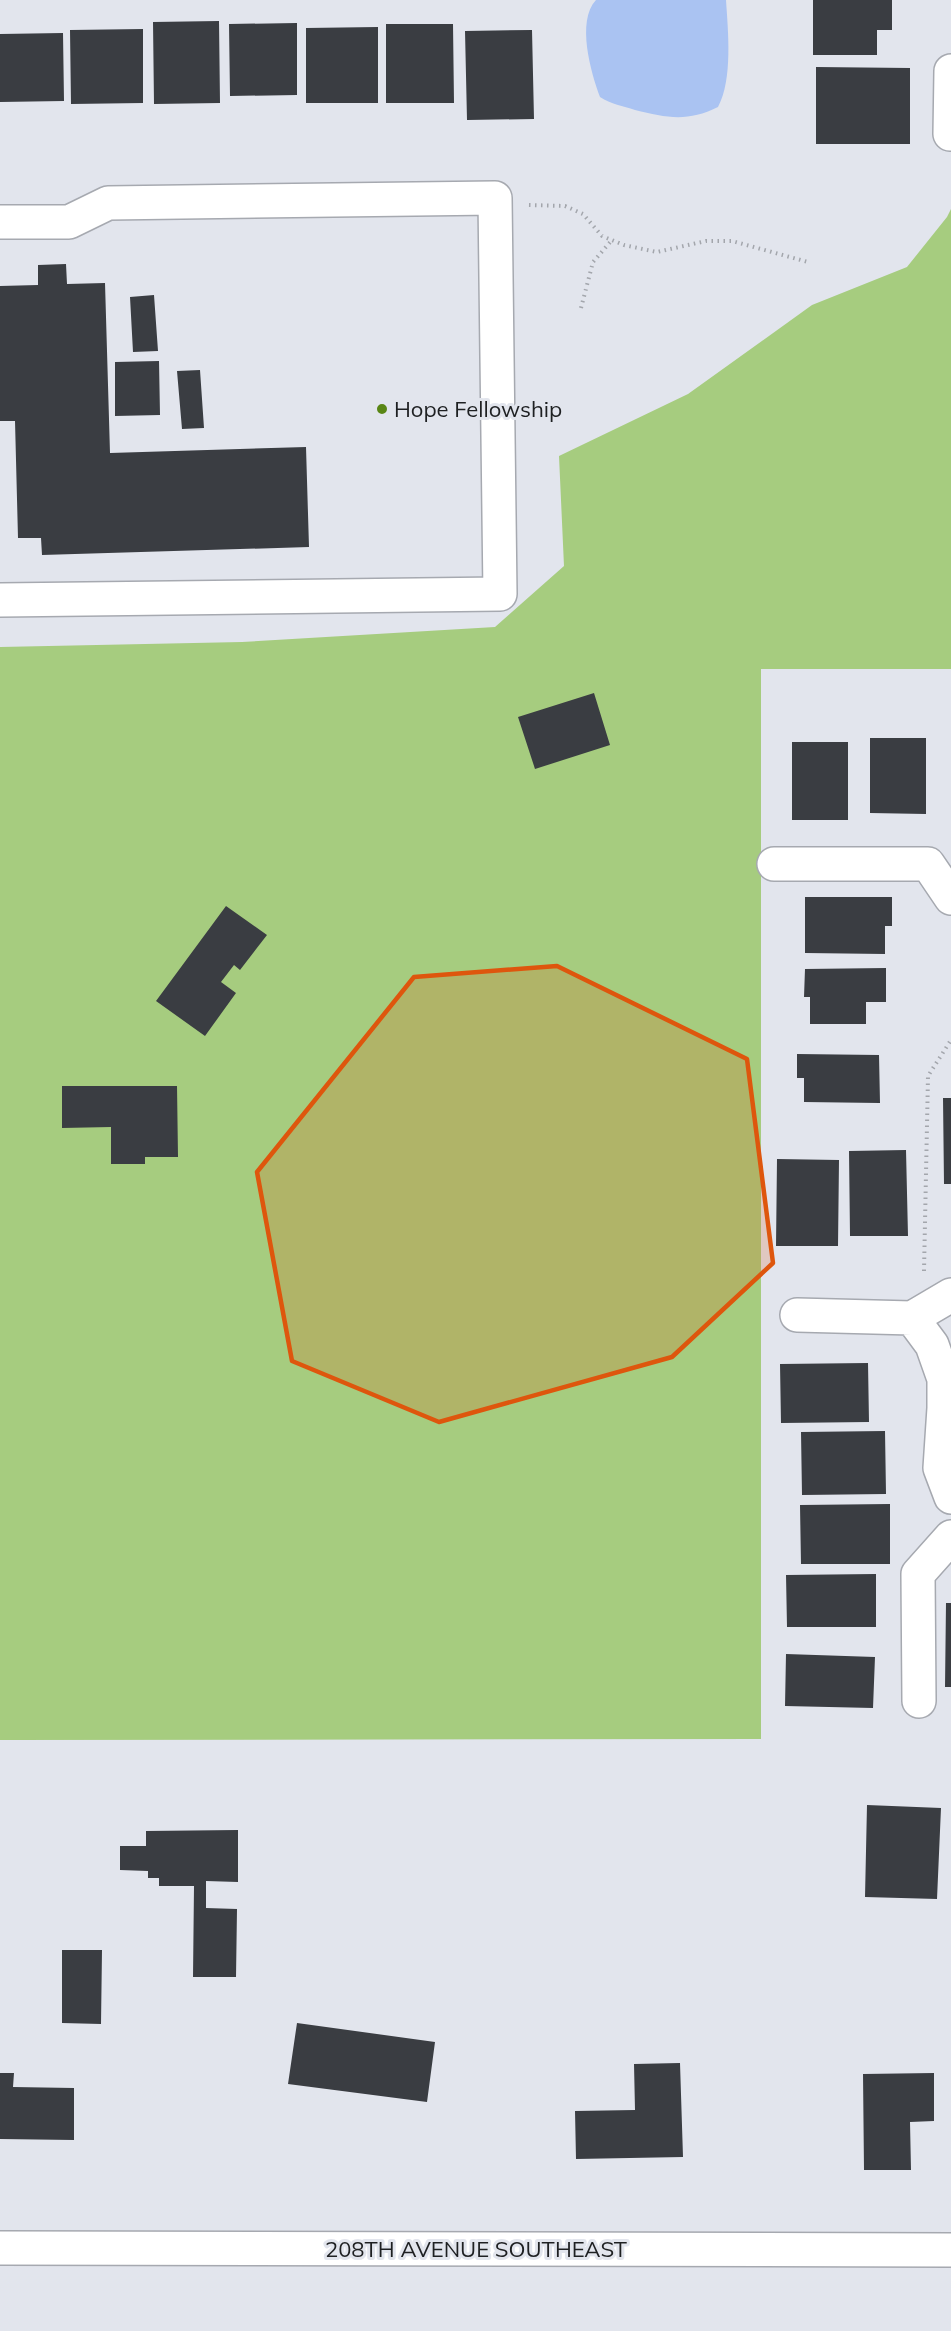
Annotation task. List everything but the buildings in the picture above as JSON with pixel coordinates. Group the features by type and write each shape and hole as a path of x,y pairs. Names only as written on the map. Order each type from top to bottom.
{"street":[{"path":"950,134 951,71"},
{"path":"0,222 69,222 108,203 495,198 500,594 0,600"},
{"path":"774,864 928,864 951,898"},
{"path":"797,1316 929,1308 932,1345 944,1379 940,1468 951,1497"},
{"path":"919,1701 918,1574 951,1537"},
{"name":"208TH AVENUE SOUTHEAST","path":"0,2248 951,2250"}],"path":[{"path":"495,205 565,206 583,213 602,236 624,245 657,252 706,241 732,241 808,262"},
{"path":"581,308 593,262 612,240"},
{"path":"929,1308 928,1076 951,1040"}],"highlighted area":[{"path":"557,966 747,1059 773,1263 672,1357 439,1422 292,1361 257,1172 414,977"}],"green space":[{"path":"951,209 951,669 761,669 761,1739 0,1740 0,647 242,642 495,627 564,566 559,456 688,394 812,305 907,267"}],"water":[{"path":"596,0 726,0 728,69 723,96 718,107 687,117 667,117 635,110 600,97 593,75 586,34 590,9"}],"place":[{"name":"Hope Fellowship","path":"382,409"}]}
